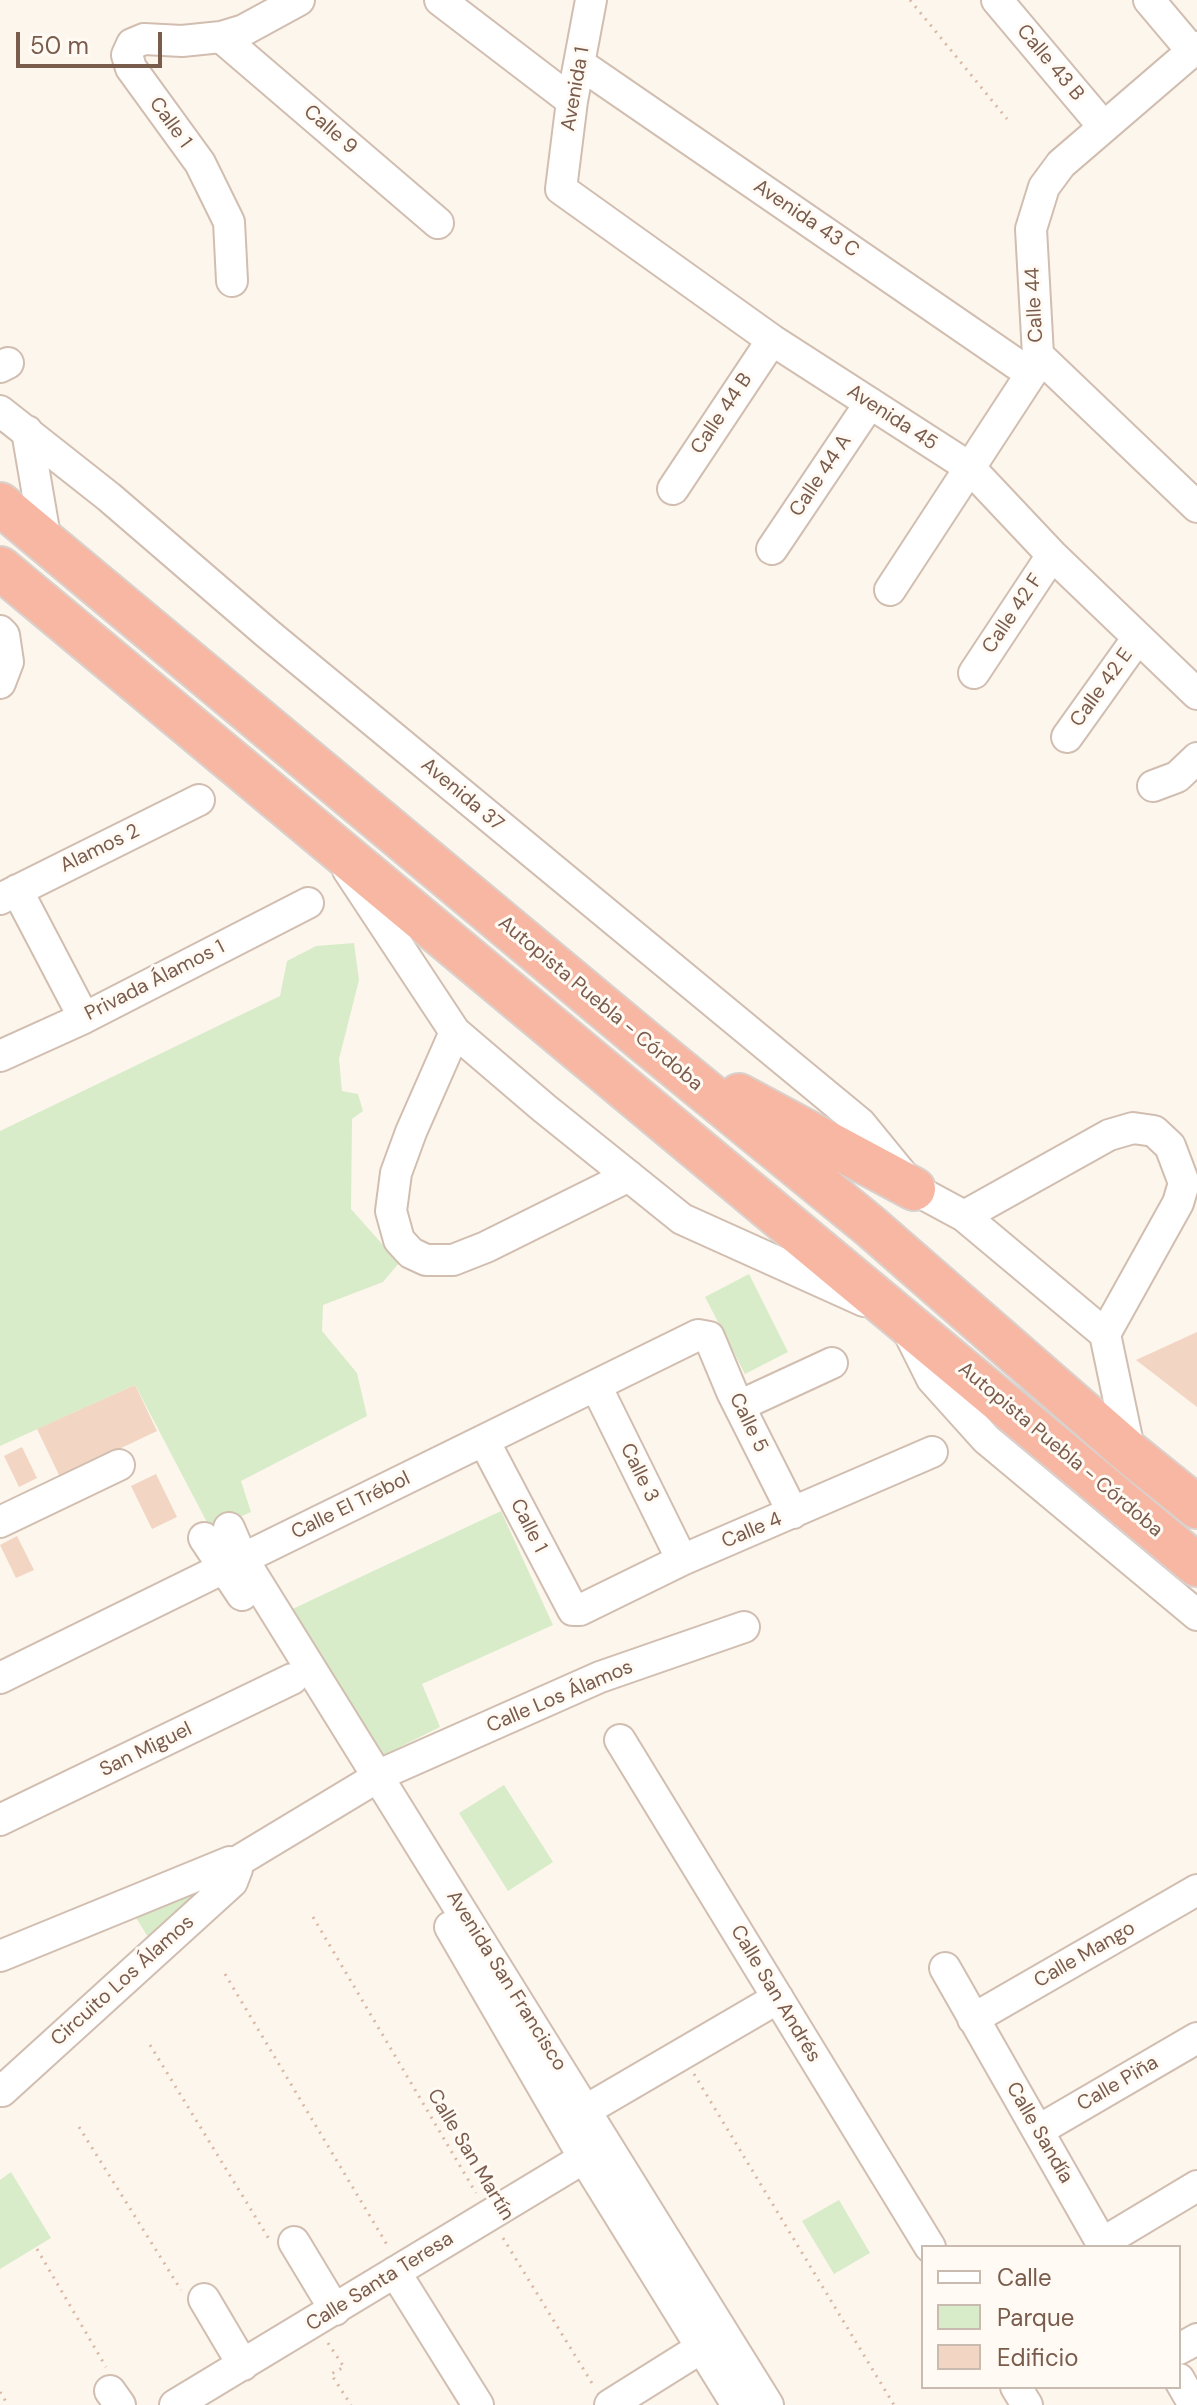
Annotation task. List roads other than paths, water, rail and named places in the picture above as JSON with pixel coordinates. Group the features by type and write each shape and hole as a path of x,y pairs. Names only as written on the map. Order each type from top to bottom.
{"highway":[{"name":"Autopista Puebla - Córdoba","path":"0,504 870,1226 1130,1453 1197,1507"},
{"name":"Autopista Puebla - Córdoba","path":"0,568 1197,1565"},
{"path":"644,1041 914,1189"}],"street":[{"name":"Calle 1","path":"232,281 229,222 200,163 131,68 127,55 132,44 144,39 182,41 221,37 244,30 299,0"},
{"path":"440,0 572,101"},
{"name":"Avenida 1","path":"561,179 591,0"},
{"name":"Calle 43 B","path":"997,0 1103,126"},
{"path":"1149,0 1194,49"},
{"name":"Calle 9","path":"221,37 438,223"},
{"name":"Calle 44","path":"1034,365 1031,229 1044,187 1061,164 1194,49"},
{"name":"Avenida 43 C","path":"580,64 1034,365 1197,507"},
{"name":"Avenida 45","path":"561,179 561,189 772,340 969,467 1052,555 1197,694"},
{"name":"Calle 44 B","path":"673,489 772,340"},
{"path":"890,590 1034,365"},
{"name":"Calle 44 A","path":"772,549 870,403"},
{"name":"Avenida 37","path":"0,411 860,1123 914,1189"},
{"path":"27,431 46,542"},
{"name":"Calle 42 F","path":"974,673 1052,555"},
{"path":"0,631 4,635 8,662 0,683"},
{"name":"Calle 42 E","path":"1067,737 1137,639"},
{"path":"1153,786 1177,777 1197,758"},
{"name":"Alamos 2","path":"9,894 199,800"},
{"path":"329,842 455,1032 682,1219 902,1318 932,1379 986,1439 1197,1615"},
{"path":"9,894 84,1018"},
{"name":"Privada Álamos 1","path":"0,1056 84,1018 308,903"},
{"path":"455,1032 396,1173 391,1211 399,1240 411,1253 426,1260 453,1260 486,1247 629,1176"},
{"path":"964,1216 1109,1135 1133,1128 1154,1131 1170,1146 1184,1183 1178,1203 1105,1334"},
{"path":"914,1189 964,1216 1105,1334 1130,1453"},
{"name":"Calle El Trébol","path":"0,1678 703,1334"},
{"name":"Calle 5","path":"703,1334 709,1337 739,1406 793,1513"},
{"path":"739,1406 832,1363"},
{"name":"Calle 3","path":"596,1386 682,1560"},
{"name":"Calle 1","path":"484,1441 573,1610"},
{"name":"Calle 4","path":"573,1610 580,1610 682,1560 932,1452"},
{"path":"0,1522 119,1465"},
{"path":"217,1533 233,1563"},
{"name":"Avenida San Francisco","path":"233,1563 292,1679 337,1730"},
{"name":"Avenida San Francisco","path":"233,1563 337,1730 372,1779 714,2340 737,2405"},
{"name":"Calle Los Álamos","path":"372,1779 600,1677 744,1627"},
{"name":"San Miguel","path":"0,1820 292,1679"},
{"name":"Calle San Andrés","path":"620,1740 929,2245"},
{"name":"Circuito Los Álamos","path":"0,1956 230,1862 235,1863 372,1779"},
{"name":"Circuito Los Álamos","path":"0,2087 2,2091 232,1882 237,1869 235,1863"},
{"name":"Calle Mango","path":"973,2019 1197,1890"},
{"name":"Calle Sandía","path":"945,1968 1103,2245"},
{"path":"575,2116 778,1998"},
{"name":"Calle Piña","path":"1039,2130 1197,2038"},
{"name":"Avenida San Francisco","path":"575,2116 584,2158 714,2340 768,2405"},
{"name":"Calle Santa Teresa","path":"189,2402 243,2365 584,2158"},
{"path":"1103,2245 1197,2186"},
{"path":"294,2242 325,2316"},
{"path":"398,2270 478,2405"},
{"path":"204,2299 243,2365"},
{"path":"603,2398 714,2340"},
{"path":"1181,2382 1194,2405"}]}
